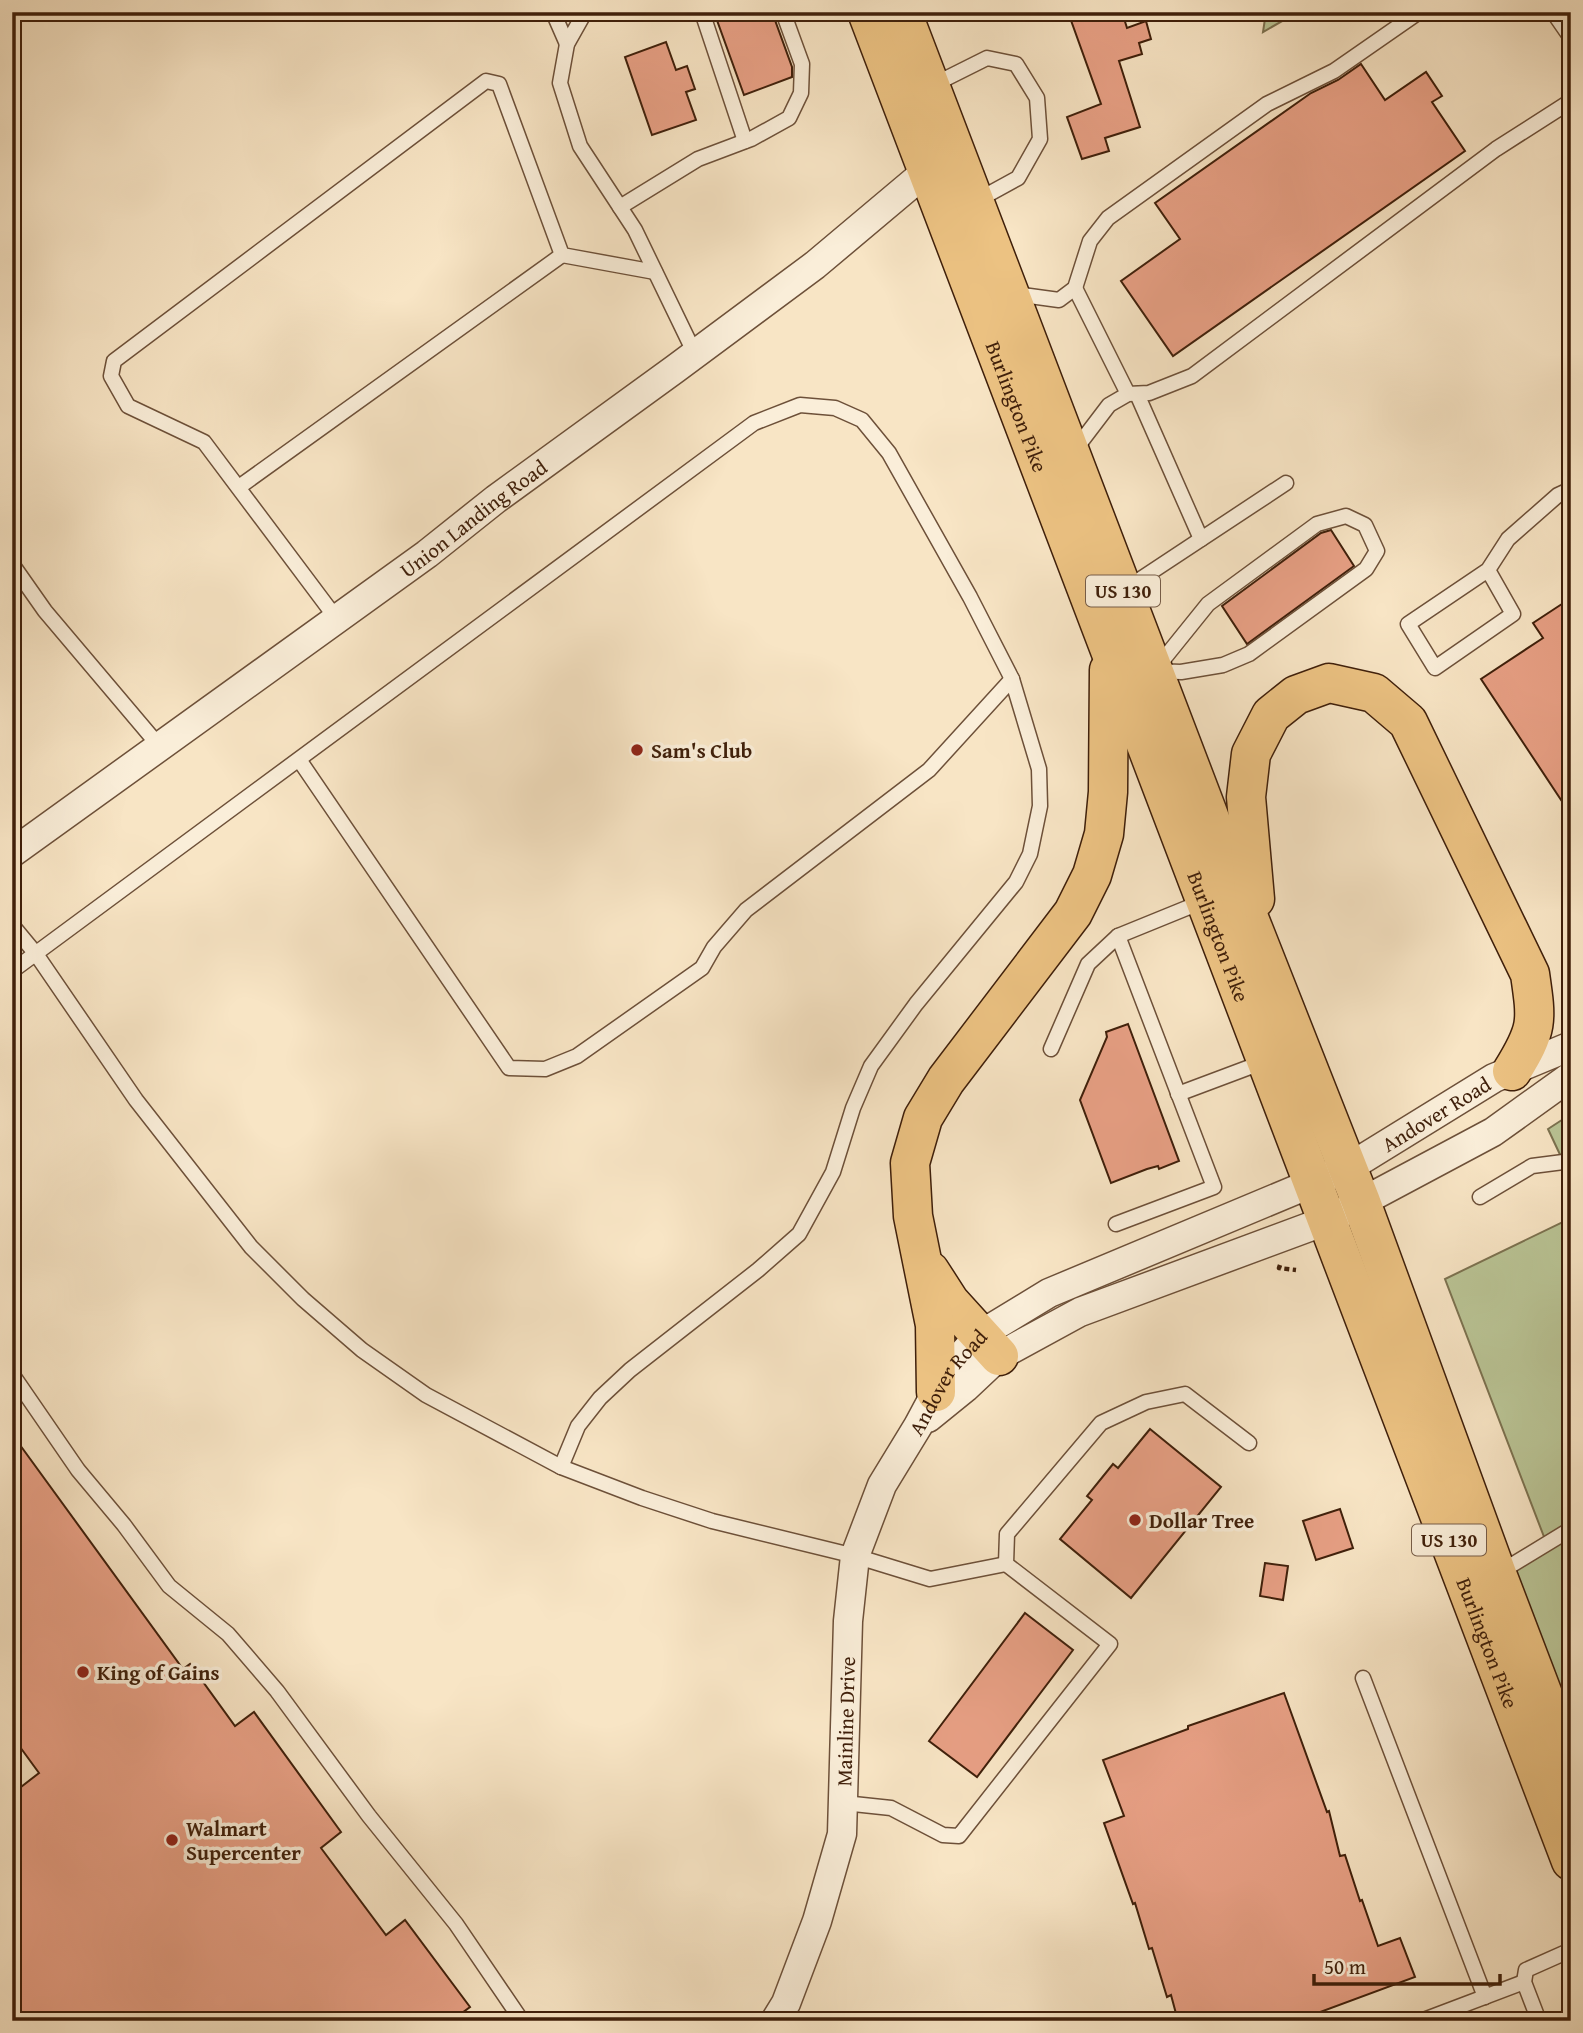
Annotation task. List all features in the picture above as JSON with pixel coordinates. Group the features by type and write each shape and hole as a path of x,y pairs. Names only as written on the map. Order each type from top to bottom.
{"highway":[{"name":"Burlington Pike","path":"867,12 1268,1060 1338,1193 1497,1574 1571,1768"},
{"name":"Burlington Pike","path":"902,12 1258,943 1338,1193 1571,1861"},
{"path":"936,1392 935,1325 913,1216 910,1163 923,1118 946,1080 1073,913 1092,875 1104,834 1108,792 1110,646"},
{"path":"1258,943 1246,797 1251,754 1271,715 1296,695 1329,683 1374,693 1408,722 1530,974 1536,1016 1529,1043 1512,1071"},
{"path":"920,1255 950,1302 989,1345"}],"street":[{"name":"Union Landing Road","path":"12,853 427,554 496,499 815,265 928,170"},
{"name":"Andover Road","path":"918,1426 965,1388 989,1345 1080,1312 1338,1193 1494,1078 1571,1046"},
{"name":"Andover Road","path":"918,1426 948,1370 989,1345 1049,1293 1338,1193 1493,1132 1571,1076"},
{"name":"Mainline Drive","path":"775,2021 786,2003 817,1921 842,1834 849,1621 855,1556 882,1485 918,1426"}],"lane":[{"path":"553,12 566,44"},
{"path":"585,12 566,44 560,83 580,146 635,230 695,354"},
{"path":"702,12 745,141"},
{"path":"620,207 698,159 745,141 789,118 801,93 802,64 783,12"},
{"path":"1010,293 1059,300 1075,288 1090,241 1108,218 1267,104 1334,71 1419,12"},
{"path":"1553,12 1571,38"},
{"path":"930,86 987,58 1016,64 1037,98 1040,139 1018,178 975,202"},
{"path":"336,618 204,442 128,406 111,376 114,362 486,81 499,84 562,255"},
{"path":"1071,455 1109,405 1133,394 1149,393 1192,376 1496,149 1571,101"},
{"path":"239,487 562,255 656,272"},
{"path":"1075,288 1133,394 1201,539"},
{"path":"12,971 300,761 754,423 800,405 835,408 862,420 888,453 970,597 1012,679 1039,769 1040,806 1030,854 1016,882 916,1004 871,1066 853,1108 833,1172 799,1234 758,1270 630,1370 600,1398 578,1426 561,1467"},
{"path":"1123,590 1286,483"},
{"path":"1488,569 1513,614 1435,668 1408,624 1488,569 1508,539 1558,495 1571,489"},
{"path":"1346,516 1365,525 1377,551 1366,569 1249,654 1223,665 1181,672 1154,671 1208,604 1317,524 1346,516"},
{"path":"12,564 45,611 160,747"},
{"path":"300,761 509,1068 545,1069 577,1056 702,968 715,947 746,910 929,771 1012,679"},
{"path":"1051,1049 1088,964 1118,936 1206,900"},
{"path":"12,925 36,954 136,1100 251,1247 303,1299 362,1350 426,1395 561,1467 642,1499 712,1521 855,1556 930,1579 1006,1564 1110,1644 959,1836 943,1835 891,1808 844,1804"},
{"path":"1116,1224 1214,1187 1118,936"},
{"path":"1178,1094 1268,1060"},
{"path":"1480,1197 1532,1166 1571,1161"},
{"path":"12,1374 79,1470 169,1586 228,1634 277,1691 377,1826 456,1924 522,2021"},
{"path":"1006,1564 1007,1534 1101,1423 1146,1402 1185,1394 1249,1443"},
{"path":"1497,1574 1571,1529"},
{"path":"1363,1678 1485,1997"},
{"path":"1539,2021 1524,1982 1526,1970 1571,1950"},
{"path":"1421,2021 1524,1982"}],"path":[{"path":"1280,1261 1279,1271 1296,1270"}],"green space":[{"path":"1266,12 1298,12 1263,32"},
{"path":"1571,1114 1571,1178 1548,1129"},
{"path":"1571,1218 1571,1768 1497,1574 1546,1542 1445,1279"}],"building":[{"path":"714,12 772,12 792,67 792,77 744,95"},
{"path":"1068,12 1122,12 1127,28 1146,21 1151,39 1139,43 1142,54 1119,61 1140,127 1105,138 1109,151 1082,159 1067,117 1101,104"},
{"path":"666,42 676,70 687,66 695,89 686,92 696,120 652,135 625,57"},
{"path":"1361,64 1385,100 1426,72 1442,96 1432,102 1465,151 1173,356 1121,281 1180,239 1155,203 1311,93 1338,80"},
{"path":"1331,530 1354,566 1247,644 1222,606 1321,533"},
{"path":"1571,598 1571,815 1481,679 1543,638 1533,623"},
{"path":"1128,1024 1179,1161 1159,1169 1158,1166 1147,1169 1111,1183 1080,1100 1107,1037 1106,1032"},
{"name":"Dollar Tree","path":"1150,1429 1221,1487 1131,1598 1060,1539 1092,1500 1087,1496 1113,1464 1118,1468"},
{"name":"Walmart Supercenter","path":"12,1434 183,1669 190,1664 235,1726 254,1712 341,1832 321,1848 386,1935 405,1920 470,2007 451,2021 12,2021 12,1794 39,1773 12,1736"},
{"path":"1340,1509 1353,1548 1316,1560 1303,1521"},
{"path":"1265,1563 1288,1566 1283,1600 1260,1596"},
{"path":"1025,1613 1073,1650 977,1777 929,1741"},
{"path":"1284,1693 1327,1812 1329,1811 1340,1856 1345,1855 1378,1946 1400,1938 1415,1977 1296,2021 1178,2021 1171,1995 1167,1997 1152,1948 1149,1949 1135,1903 1133,1904 1104,1823 1124,1816 1103,1760 1188,1729 1188,1726"}],"place":[{"name":"Sam's Club","path":"637,750"},
{"name":"Dollar Tree","path":"1135,1520"},
{"name":"King of Gains","path":"83,1672"},
{"name":"Walmart Supercenter","path":"172,1840"}]}
